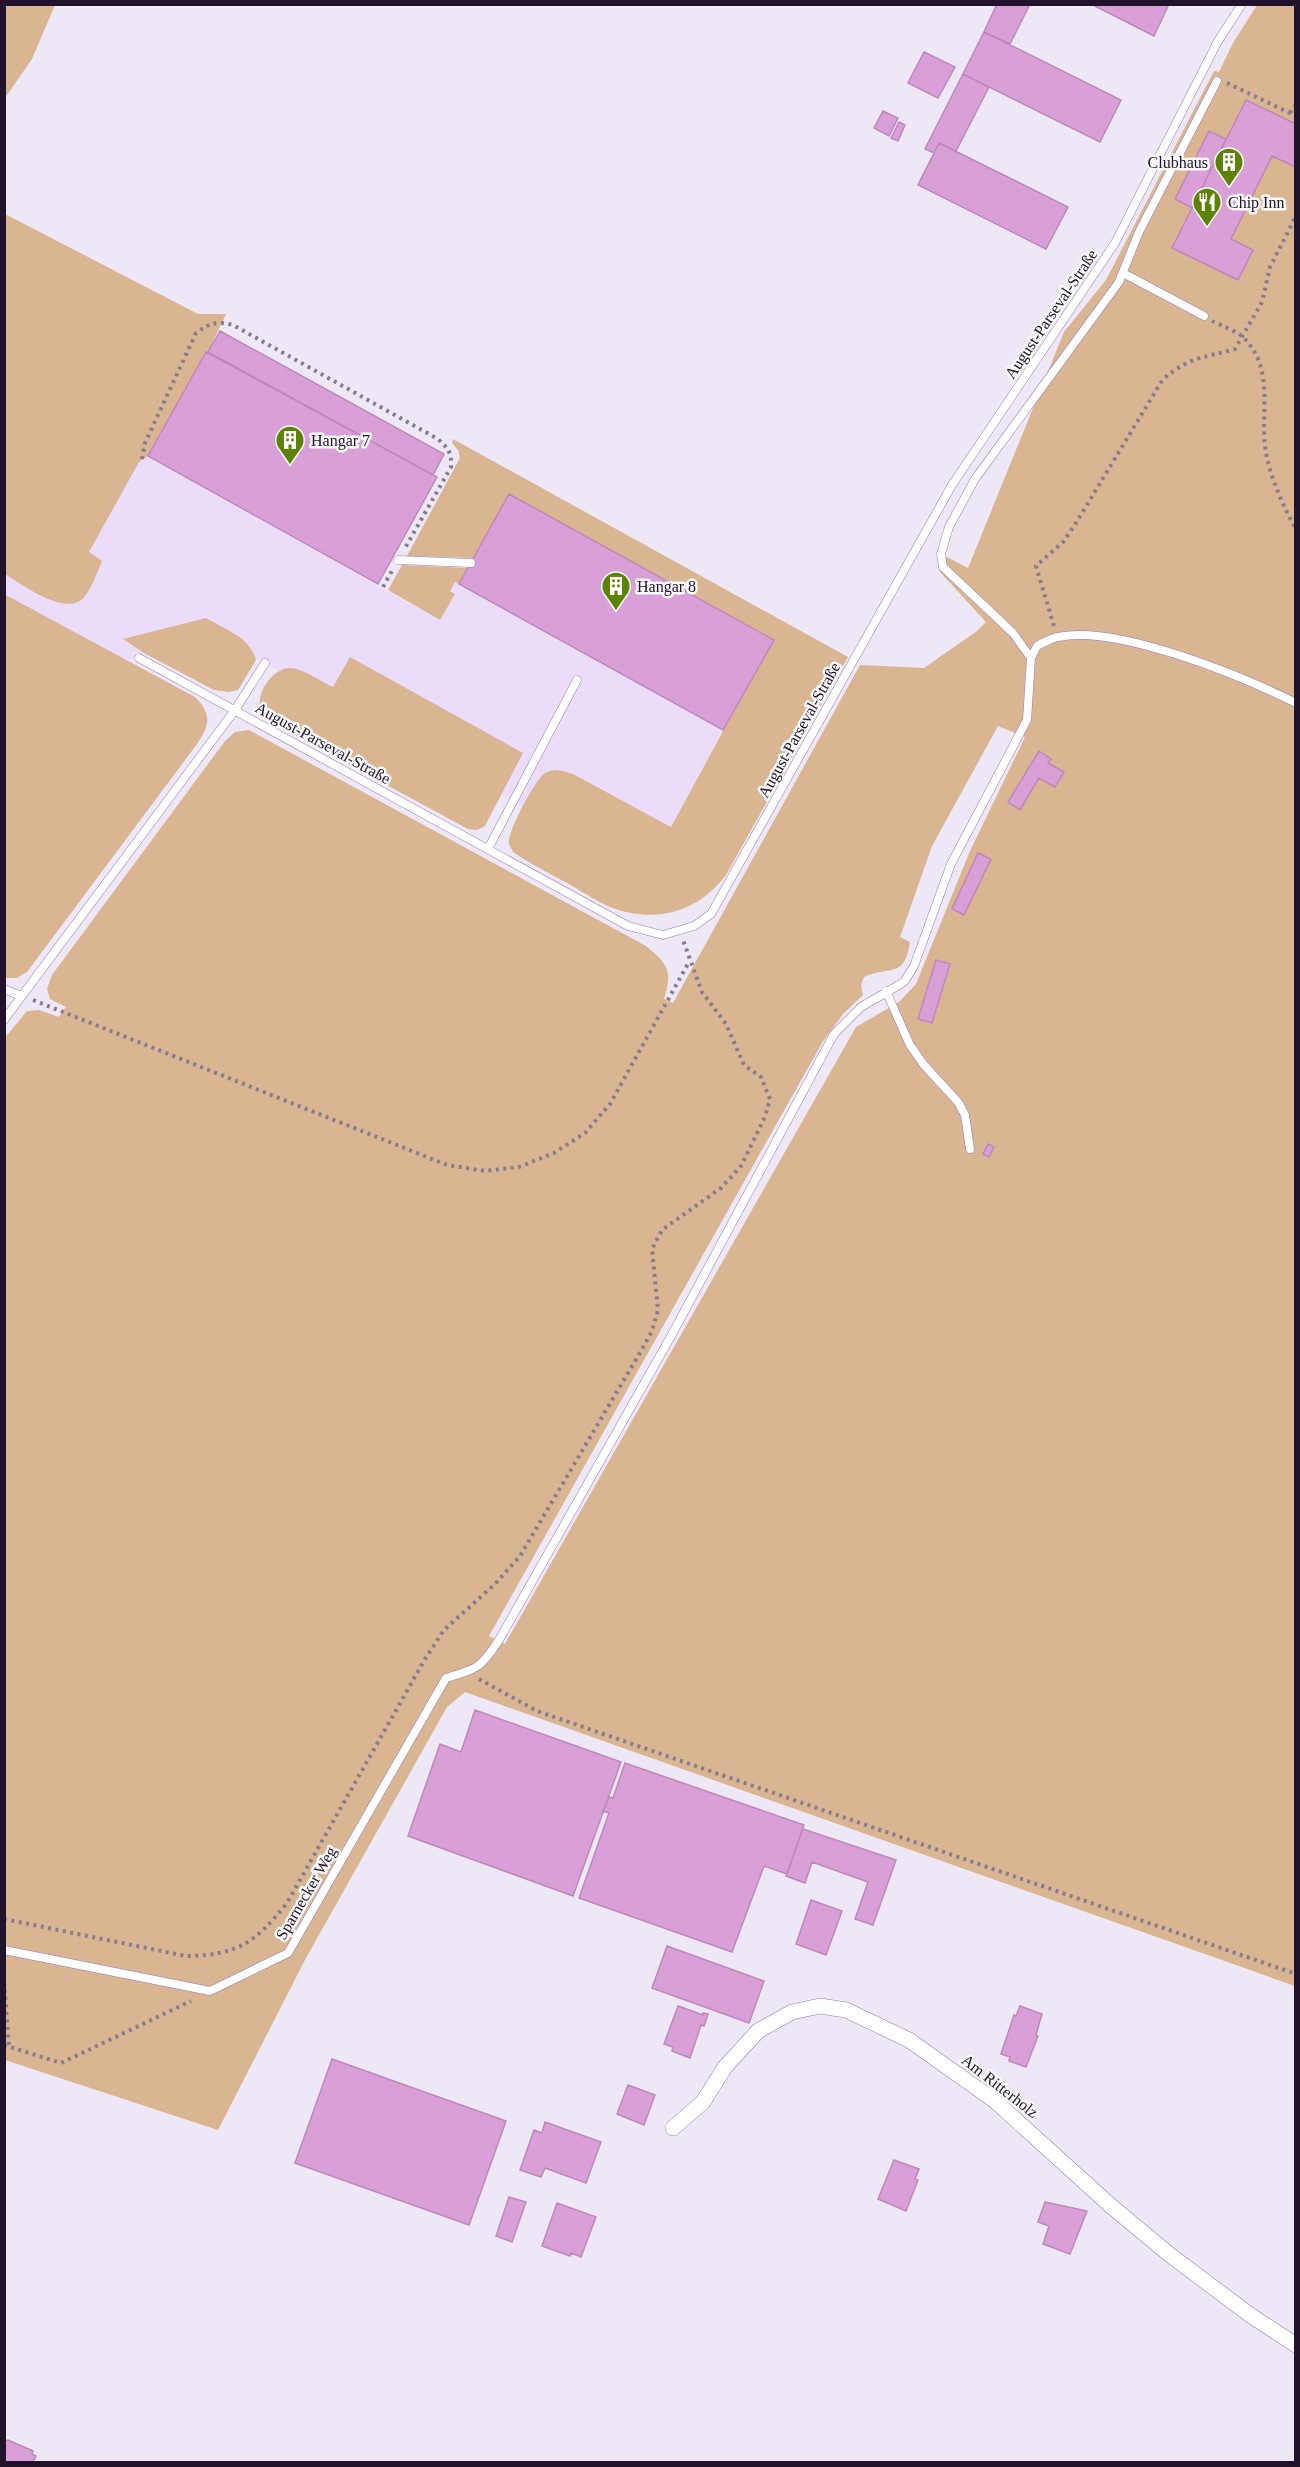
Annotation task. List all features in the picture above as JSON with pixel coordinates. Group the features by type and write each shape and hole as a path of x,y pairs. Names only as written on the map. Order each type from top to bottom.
{"street":[{"name":"Am Ritterholz","path":"673,2128 703,2102 725,2067 758,2031 792,2012 820,2006 846,2010 909,2040 995,2101 1170,2255 1250,2315 1296,2345"}],"lane":[{"name":"August-Parseval-Straße","path":"138,658 628,926 663,935 694,926 711,914 952,485 1115,243 1218,41 1242,4"},
{"path":"1031,658 1013,633 943,567 941,554 949,527 975,479 1119,282 1138,232 1217,81"},
{"path":"1123,273 1204,316"},
{"path":"398,560 471,563"},
{"path":"474,1669 486,1660 499,1640 664,1348 834,1034 861,1007 904,982 914,966 951,864 1027,720 1031,658 1036,646 1057,637 1088,635 1141,645 1214,666 1296,703"},
{"path":"4,1020 235,710 265,663"},
{"path":"488,849 577,680"},
{"path":"4,989 21,996"},
{"path":"886,991 910,1045 924,1065 958,1102 965,1115 970,1149"},
{"name":"Sparnecker Weg","path":"210,1991 288,1953 446,1678 474,1669"},
{"path":"4,1950 210,1991"}],"path":[{"path":"1217,81 1231,84 1296,116"},
{"path":"1290,113 1296,104"},
{"path":"1057,637 1036,566 1063,542 1076,523 1163,379 1182,364 1200,356 1235,350 1262,302 1270,267 1296,216"},
{"path":"1204,316 1244,337 1262,367 1266,389 1266,451 1273,478 1296,529"},
{"path":"142,459 145,443 196,333 217,321 233,325 438,439 448,447 452,456 451,467 383,587"},
{"path":"4,1919 186,1956 215,1955 238,1947 266,1929 287,1903 424,1659 444,1630 495,1584 520,1556 641,1351 652,1331 658,1310 652,1249 662,1230 721,1188 741,1166 765,1117 770,1099 761,1077 744,1065 726,1024 702,992 689,962 681,930"},
{"path":"21,996 447,1165 485,1171 519,1167 554,1154 585,1133 610,1104 689,962"},
{"path":"474,1669 478,1678 537,1711 1296,1974"},
{"path":"4,1982 7,2045 61,2063 210,1991"}],"shaded area":[{"path":"5,4 55,5 32,59 5,98"},
{"path":"1257,5 1295,5 1295,1986 465,1692 447,1707 306,1958 218,2130 5,2060 4,1039 27,1011 39,1010 59,1017 66,1007 50,999 47,989 52,975 225,741 235,732 249,730 646,946 664,963 667,969 668,981 664,999 673,1003 860,665 924,668 977,631 986,622 940,572 941,554 968,568 1064,332 1106,280 1214,71 1219,72 1233,43","holes":["998,726 1025,737 970,851 916,984 899,1002 856,1027 505,1644 489,1636 822,1043 843,1014 863,995 861,985 864,977 895,969 904,961 910,942 900,937 932,846"]},
{"path":"4,214 198,314 226,314 208,352 148,456 439,620 455,594 450,591 455,582 723,730 671,827 573,774 556,769 534,785 523,807 502,794 523,752 332,700 223,640 125,661 5,654"},
{"path":"5,214 198,314 226,314 208,352 148,456 139,462 89,552 102,561 90,588 77,602 68,604 45,598 5,574"},
{"path":"453,439 848,657 726,875 715,888 688,906 674,912 643,915 610,907 513,852 509,844 510,837 517,817 535,784 545,773 556,770 573,774 671,827 773,639 509,494 473,558 407,556 460,458 458,450 452,443"},
{"path":"402,565 468,568 459,584 455,582 450,591 455,594 440,620 388,590"},
{"path":"4,594 195,697 207,714 205,731 197,744 27,972 17,978 4,978"},
{"path":"206,618 243,640 253,652 256,660 238,690 228,692 214,690 144,653 123,639"},
{"path":"350,657 523,753 485,826 477,830 468,829 272,723 263,714 260,706 262,691 271,678 283,669 295,669 333,687"}],"building":[{"path":"997,4 1030,4 1010,44 984,32"},
{"path":"1091,4 1169,4 1154,36"},
{"path":"984,32 1121,100 1100,142 963,74"},
{"path":"924,52 955,67 938,98 908,83"},
{"path":"963,74 989,87 956,151 939,143 934,153 925,149"},
{"name":"Clubhaus","path":"1246,100 1296,124 1296,167 1272,156 1231,239 1253,250 1238,280 1172,248"},
{"path":"883,111 898,118 889,136 874,128"},
{"path":"899,122 905,125 898,141 891,138"},
{"path":"1209,131 1226,139 1192,208 1175,199"},
{"path":"939,143 1068,207 1046,249 918,185"},
{"path":"220,331 444,454 433,475 208,352"},
{"name":"Hangar 7","path":"206,352 437,477 378,584 148,456"},
{"name":"Hangar 8","path":"509,494 774,640 723,730 459,584"},
{"path":"1039,751 1051,759 1048,763 1064,772 1055,787 1039,778 1020,810 1008,802"},
{"path":"978,853 991,859 964,915 952,909"},
{"path":"936,960 950,964 932,1023 918,1019"},
{"path":"988,1144 994,1147 989,1157 983,1154"},
{"path":"475,1710 621,1762 573,1896 408,1836 440,1744 461,1752"},
{"path":"625,1763 804,1825 787,1874 764,1866 732,1952 579,1898 609,1813 603,1811 609,1797 613,1798"},
{"path":"803,1829 896,1860 873,1925 855,1919 868,1882 812,1862 805,1883 786,1876"},
{"path":"811,1900 842,1911 826,1955 796,1944"},
{"path":"667,1946 764,1981 749,2023 652,1988"},
{"path":"678,2006 703,2015 703,2013 708,2014 704,2026 701,2025 690,2058 672,2051 673,2047 664,2044"},
{"path":"1020,2006 1042,2014 1036,2035 1038,2036 1026,2067 1009,2061 1010,2057 1001,2054 1014,2015 1016,2016"},
{"path":"332,2059 506,2121 469,2225 295,2163"},
{"path":"628,2085 655,2095 644,2125 617,2114"},
{"path":"545,2122 601,2142 586,2183 545,2168 541,2177 520,2170 534,2130 542,2133"},
{"path":"894,2160 919,2169 915,2179 918,2180 906,2211 878,2199"},
{"path":"509,2197 526,2202 512,2242 496,2236"},
{"path":"1045,2202 1087,2211 1070,2254 1043,2244 1049,2226 1038,2222"},
{"path":"557,2203 596,2217 581,2257 571,2253 570,2256 542,2246"},
{"path":"8,2440 33,2451 32,2454 36,2456 33,2462 4,2462 4,2441"}],"place":[{"name":"Clubhaus","path":"1229,188"},
{"name":"Chip Inn","path":"1207,228"},
{"name":"Hangar 7","path":"290,466"},
{"name":"Hangar 8","path":"616,612"}]}
